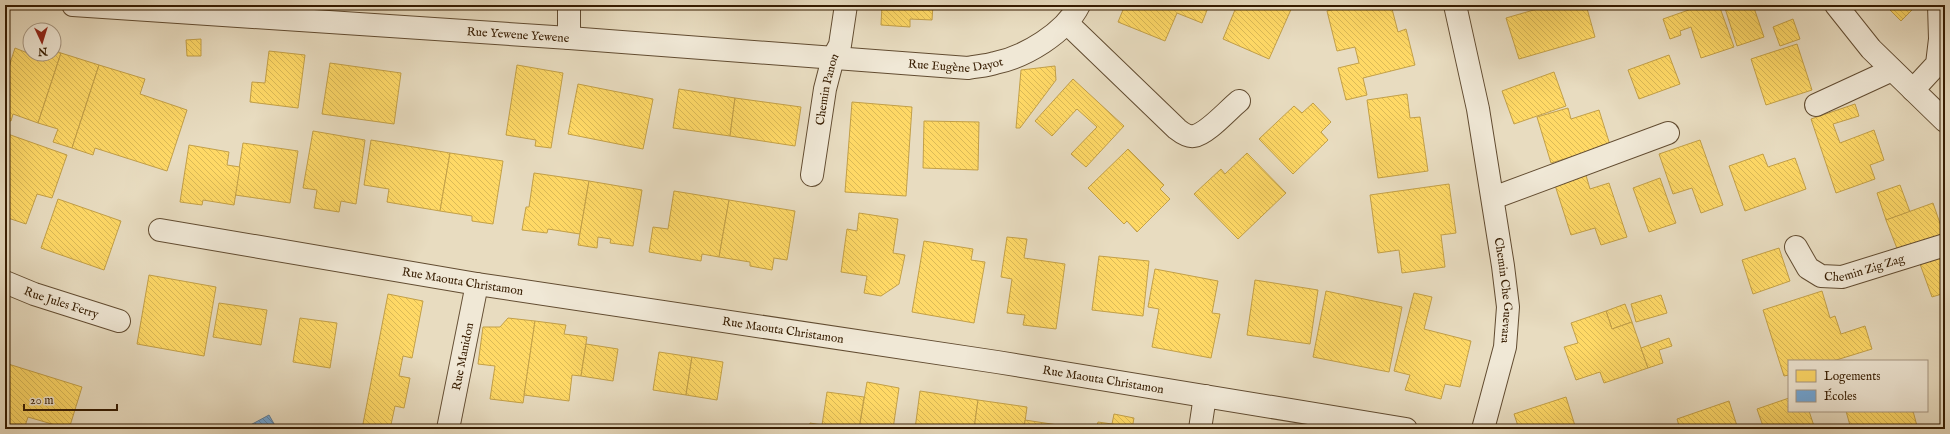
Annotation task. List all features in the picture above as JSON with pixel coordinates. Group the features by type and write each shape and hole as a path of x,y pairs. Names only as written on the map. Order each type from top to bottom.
{"street":[{"name":"Rue Yewene Yewene","path":"73,5 202,9 833,58"},
{"path":"569,5 569,38"},
{"name":"Chemin Panon","path":"812,175 825,89 833,58 840,45 846,5"},
{"name":"Chemin Che Guevara","path":"1455,5 1478,109 1493,198 1508,307 1504,347 1483,429"},
{"path":"1836,5 1871,49 1945,121"},
{"path":"1913,90 1937,64 1940,39 1939,5"},
{"name":"Rue Eugène Dayot","path":"833,58 968,68 996,63 1024,53 1052,36 1073,14 1177,129 1184,134 1193,136 1202,133 1239,101"},
{"path":"1816,105 1892,70"},
{"path":"1493,198 1668,133"},
{"name":"Rue Maouta Christamon","path":"160,230 477,284 997,362 1406,429"},
{"name":"Chemin Zig Zag","path":"1796,247 1808,268 1821,276 1842,277 1945,245"},
{"name":"Rue Jules Ferry","path":"5,282 34,294 119,322"},
{"name":"Rue Manidon","path":"448,429 477,284"},
{"path":"1200,429 1205,396"}],"building: Logements":[{"path":"882,5 933,5 932,20 910,19 910,27 881,25"},
{"path":"1125,5 1209,5 1202,23 1177,13 1165,41 1118,22"},
{"path":"1237,5 1293,5 1269,59 1223,39"},
{"path":"1352,5 1391,5 1398,32 1406,29 1415,65 1363,78 1367,95 1346,100 1338,68 1359,63 1355,47 1337,51 1327,11"},
{"path":"1551,5 1586,5 1595,37 1519,59 1506,18"},
{"path":"1703,5 1719,5 1734,47 1701,58 1691,27 1680,31 1681,35 1670,39 1663,19"},
{"path":"1724,5 1753,5 1764,37 1737,46"},
{"path":"1885,5 1917,5 1901,21"},
{"path":"1793,19 1800,39 1780,46 1773,27"},
{"path":"201,39 201,56 187,56 186,40"},
{"path":"1797,44 1812,90 1766,105 1751,59"},
{"path":"15,48 22,51 22,62 58,62 38,123 13,114 11,121 5,120 5,79"},
{"path":"269,51 305,55 298,108 250,102 252,82 265,83"},
{"path":"62,53 99,65 72,148 53,142 58,129 38,123 58,62 62,62"},
{"path":"1669,55 1680,84 1639,99 1628,70"},
{"path":"5,59 11,61 5,79"},
{"path":"330,63 401,73 394,124 322,114"},
{"path":"99,65 145,79 140,94 187,110 167,171 95,148 93,155 72,148"},
{"path":"517,65 563,73 551,148 535,146 536,140 506,135"},
{"path":"1055,66 1056,80 1020,128 1016,128 1021,70"},
{"path":"1554,72 1566,106 1514,124 1502,91"},
{"path":"1073,79 1124,126 1086,167 1071,154 1097,127 1077,109 1052,136 1035,121"},
{"path":"578,84 653,99 643,149 568,134"},
{"path":"679,89 735,98 730,136 673,128"},
{"path":"1407,94 1410,118 1420,117 1428,171 1378,178 1367,100"},
{"path":"735,98 801,107 795,146 730,136"},
{"path":"852,102 912,107 906,196 845,192"},
{"path":"1313,103 1331,122 1321,132 1328,140 1293,174 1259,139 1294,106 1302,113"},
{"path":"1855,104 1859,116 1833,124 1840,143 1874,130 1884,160 1870,165 1875,179 1836,193 1811,119"},
{"path":"1568,108 1571,119 1599,110 1610,145 1551,163 1537,117"},
{"path":"924,121 979,122 978,170 923,168"},
{"path":"313,131 365,140 356,204 341,201 339,212 314,208 317,190 303,188"},
{"path":"5,133 67,155 52,198 37,194 26,224 5,217"},
{"path":"371,140 450,153 440,211 387,202 389,189 364,185"},
{"path":"1700,140 1723,205 1701,213 1692,188 1673,194 1659,154"},
{"path":"243,143 298,151 290,203 235,195"},
{"path":"189,145 229,152 227,165 240,167 234,205 203,200 202,205 180,202"},
{"path":"1128,149 1164,185 1160,189 1170,199 1137,232 1127,221 1124,224 1088,188"},
{"path":"450,153 503,161 493,224 472,221 472,216 440,211"},
{"path":"1247,153 1286,193 1238,239 1194,194 1221,169 1225,174"},
{"path":"1763,154 1768,167 1795,158 1806,189 1745,211 1729,166"},
{"path":"1585,172 1590,189 1609,183 1627,237 1601,245 1595,228 1571,235 1554,182"},
{"path":"534,173 589,181 580,234 548,229 547,233 522,230 526,207 529,207"},
{"path":"1660,178 1676,223 1649,232 1633,188"},
{"path":"589,181 642,190 633,246 610,243 611,239 598,237 597,248 578,245"},
{"path":"1449,184 1456,233 1441,235 1445,267 1402,273 1399,250 1378,253 1370,195"},
{"path":"1900,185 1910,212 1886,220 1877,193"},
{"path":"674,191 729,200 719,257 702,254 701,261 649,252 653,227 668,229"},
{"path":"58,199 121,221 104,270 41,248"},
{"path":"729,200 795,211 787,260 774,258 772,270 750,266 750,262 719,257"},
{"path":"1933,203 1944,235 1898,251 1886,220"},
{"path":"859,213 898,219 893,253 905,255 899,284 881,296 864,293 867,276 841,272 847,229 857,231"},
{"path":"1007,237 1027,239 1024,258 1065,264 1056,329 1023,325 1025,315 1007,313 1012,279 1001,277"},
{"path":"924,241 973,249 971,260 985,262 974,323 912,312"},
{"path":"1779,248 1790,281 1753,294 1742,260"},
{"path":"1945,255 1945,293 1932,297 1920,264"},
{"path":"1099,256 1149,261 1143,316 1092,310"},
{"path":"1155,269 1218,281 1212,313 1220,314 1211,358 1152,347 1159,309 1148,307"},
{"path":"149,275 216,287 204,356 137,344"},
{"path":"1255,280 1318,290 1310,344 1247,335"},
{"path":"1326,291 1402,307 1389,372 1313,357"},
{"path":"1822,291 1830,318 1835,316 1841,334 1865,326 1872,349 1836,360 1788,360 1788,375 1784,376 1763,310"},
{"path":"1414,293 1432,297 1424,329 1471,341 1460,387 1445,384 1441,399 1405,390 1410,375 1394,371"},
{"path":"388,294 423,301 412,358 403,356 399,376 410,378 404,408 395,406 390,429 362,429"},
{"path":"1661,295 1667,313 1636,322 1631,304"},
{"path":"219,303 267,310 261,345 213,337"},
{"path":"1625,304 1632,322 1612,329 1606,311"},
{"path":"1606,311 1612,329 1632,322 1648,368 1604,383 1600,372 1576,380 1564,347 1578,343 1571,323"},
{"path":"300,318 337,323 330,368 293,362"},
{"path":"508,318 535,321 523,403 490,399 495,366 478,364 483,327 500,327"},
{"path":"535,321 566,325 564,334 587,337 581,376 572,375 569,401 524,395"},
{"path":"1669,338 1672,346 1659,350 1663,363 1648,368 1641,348"},
{"path":"586,344 618,349 613,381 581,376"},
{"path":"659,352 692,357 686,395 653,390"},
{"path":"692,357 723,362 717,400 686,395"},
{"path":"5,363 82,387 69,429 28,417 24,429 7,429 8,425 5,424"},
{"path":"867,382 899,388 893,429 859,429"},
{"path":"920,391 978,400 974,429 915,429"},
{"path":"827,392 864,397 859,429 809,429 810,423 822,425"},
{"path":"1566,397 1576,429 1519,429 1514,414"},
{"path":"1788,398 1788,412 1809,412 1814,426 1804,429 1764,429 1757,409"},
{"path":"978,400 1027,407 1024,429 974,429"},
{"path":"1729,401 1738,429 1680,429 1677,419"},
{"path":"1846,412 1913,412 1917,426 1906,429 1851,429"},
{"path":"1114,414 1134,418 1132,429 1096,429 1098,422 1112,424"},
{"path":"1025,420 1058,425 1057,429 1024,429"},
{"path":"1133,425 1158,429 1132,429"}],"building: Écoles":[{"path":"269,415 277,429 243,429"}]}
